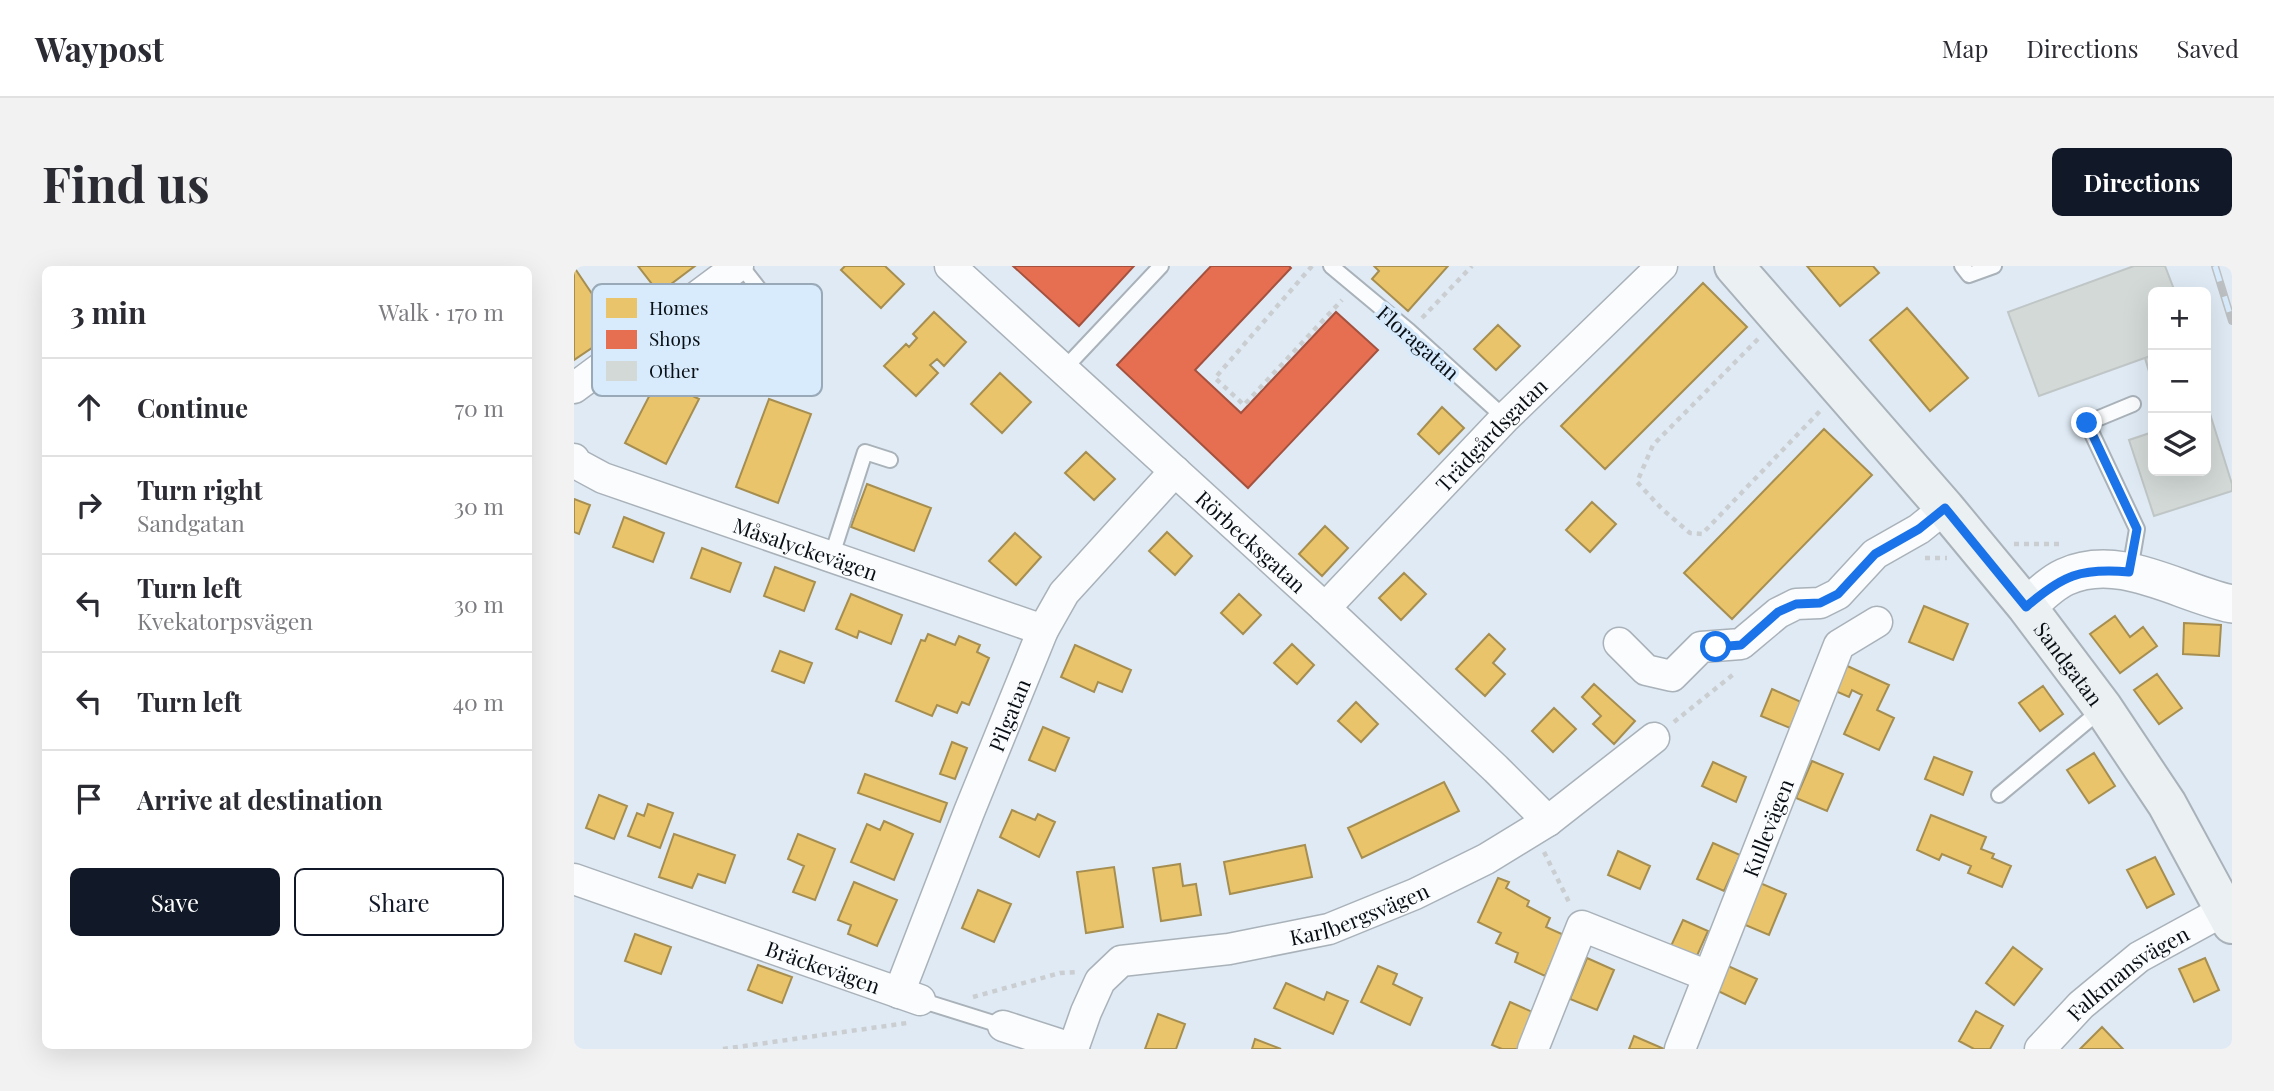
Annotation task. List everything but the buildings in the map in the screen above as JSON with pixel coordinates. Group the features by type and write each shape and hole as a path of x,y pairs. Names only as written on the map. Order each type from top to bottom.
{"main road":[{"name":"Sandgatan","path":"1734,266 1945,508 2104,708 2167,804 2228,917"}],"street":[{"path":"715,284 739,266"},
{"name":"Rörbecksgatan","path":"950,266 1325,608 1496,769 1540,826"},
{"name":"Trädgårdsgatan","path":"1325,608 1505,418 1662,266"},
{"path":"574,388 592,375"},
{"name":"Måsalyckevägen","path":"574,459 577,464 603,478 1043,630"},
{"name":"Pilgatan","path":"910,996 969,812 1043,630 1064,593 1175,471"},
{"path":"1619,643 1646,670 1672,676 1700,647 1741,645 1778,612 1796,604 1820,603 1838,594 1875,554 1919,529 1945,508"},
{"path":"2026,607 2066,577 2107,570 2129,572 2232,604"},
{"name":"Kullevägen","path":"1679,1049 1839,645 1877,622"},
{"name":"Karlbergsvägen","path":"1073,1049 1100,981 1121,961 1229,948 1329,929 1486,859 1540,826 1654,738"},
{"name":"Bräckevägen","path":"574,879 910,996"},
{"name":"Falkmansvägen","path":"2040,1049 2081,1005 2138,957 2228,917"},
{"path":"1533,1049 1582,926 1708,976"},
{"name":"Bräckevägen","path":"1003,1026 1073,1049"}],"lane":[{"path":"739,266 754,284"},
{"path":"1064,369 1161,266"},
{"name":"Floragatan","path":"1331,266 1409,331 1505,418"},
{"path":"1962,266 1969,275 1994,266"},
{"path":"2129,572 2137,529 2087,423 2133,404"},
{"path":"831,558 865,452 890,460"},
{"path":"1999,795 2104,708"},
{"name":"Bräckevägen","path":"910,996 1003,1026"}],"path":[{"path":"1312,266 1215,378 1244,405 1354,286"},
{"path":"1409,331 1472,266"},
{"path":"1763,334 1653,445 1637,482 1662,509 1690,533 1702,534 1826,405"},
{"path":"1540,826 1582,926"},
{"path":"723,1049 900,1026 949,1009 959,1001 1060,973 1085,972 1100,981"}],"railway":[{"path":"2215,266 2232,321"}],"route":[{"path":"1716,647 1741,645 1778,612 1796,604 1820,603 1838,594 1875,554 1919,529 1945,508 2026,607 2066,577 2107,570 2129,572 2137,529 2087,423"}]}
